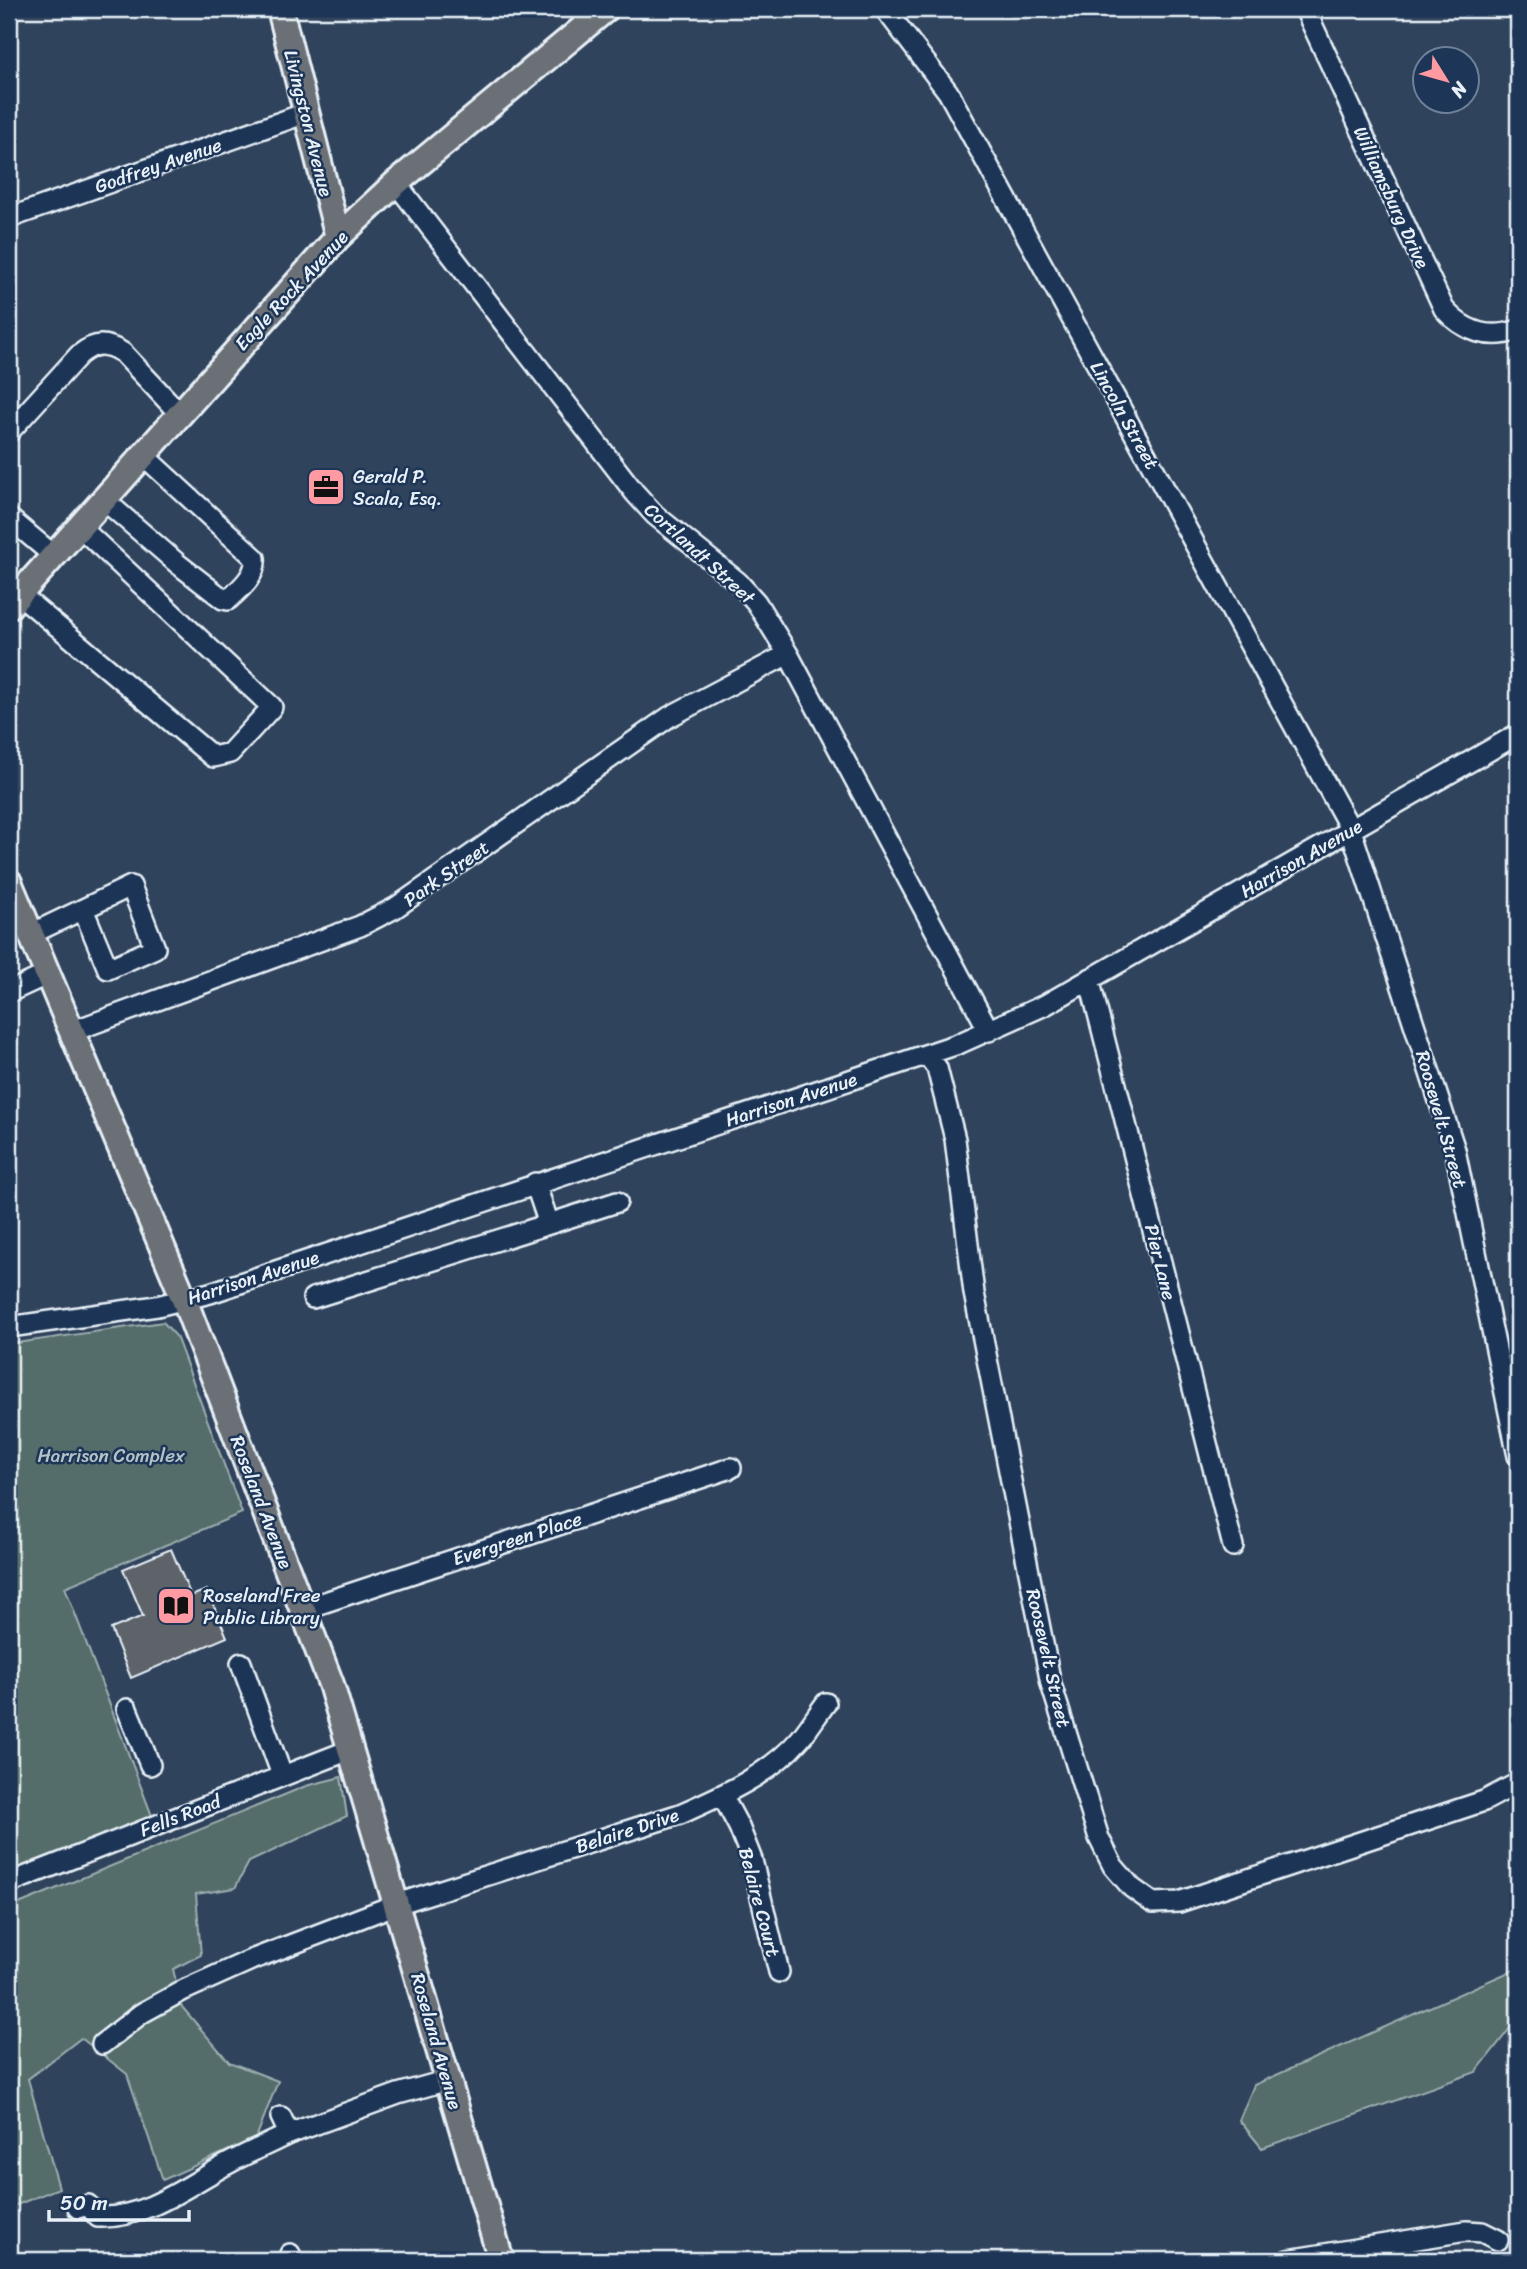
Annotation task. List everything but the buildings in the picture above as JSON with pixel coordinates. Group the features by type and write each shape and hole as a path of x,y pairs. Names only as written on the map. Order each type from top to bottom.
{"main road":[{"name":"Livingston Avenue","path":"280,9 338,237"},
{"name":"Eagle Rock Avenue","path":"14,600 338,237 396,183 606,9"},
{"name":"Roseland Avenue","path":"9,883 184,1299 304,1609 352,1749 501,2260"}],"street":[{"name":"Lincoln Street","path":"884,9 948,92 1351,830"},
{"name":"Williamsburg Drive","path":"1305,9 1444,309 1452,318 1480,334 1499,335 1518,330"},
{"name":"Godfrey Avenue","path":"9,218 306,113"},
{"name":"Cortlandt Street","path":"396,183 635,493 662,522 738,582 756,602 788,654 989,1031"},
{"path":"9,432 79,355 89,347 102,344 112,346 123,353 179,413"},
{"path":"103,499 217,595 228,600 233,596 252,574 255,558 142,454"},
{"path":"9,518 52,555"},
{"path":"14,600 213,757 230,753 248,736 272,707 79,526"},
{"name":"Park Street","path":"73,1031 360,926 396,908 669,717 788,654"},
{"name":"Harrison Avenue","path":"9,1327 157,1306 221,1289 927,1055 989,1031 1045,1005 1518,734"},
{"name":"Roosevelt Street","path":"1351,830 1455,1150 1518,1456"},
{"path":"31,934 83,909"},
{"path":"9,992 48,974"},
{"name":"Pier Lane","path":"1091,978 1094,999 1233,1546"},
{"name":"Roosevelt Street","path":"927,1055 937,1068 955,1139 974,1293 1051,1684 1099,1838 1113,1866 1132,1888 1153,1903 1179,1902 1485,1801 1518,1783"},
{"path":"535,1183 549,1224"},
{"path":"313,1298 617,1202"},
{"name":"Evergreen Place","path":"304,1609 731,1468"},
{"path":"240,1662 282,1775"},
{"name":"Belaire Drive","path":"102,2044 142,2013 184,1990 251,1960 397,1904 680,1814 722,1795 772,1764 799,1740 826,1703"},
{"path":"127,1709 150,1765"},
{"name":"Fells Road","path":"9,1883 352,1749"},
{"name":"Belaire Court","path":"722,1795 752,1860 779,1972"},
{"path":"78,2208 88,2205 98,2217 118,2218 148,2207 232,2161 285,2125 448,2080"},
{"path":"1288,2260 1466,2231 1482,2232 1498,2240"}],"green space":[{"name":"Harrison Complex","path":"163,1322 176,1336 242,1513 65,1587 152,1816 9,1874 9,1344"},
{"path":"341,1777 347,1816 249,1862 235,1888 196,1894 201,1955 173,1969 182,2007 229,2062 278,2081 256,2138 163,2180 127,2074 81,2038 28,2079 59,2188 9,2208 9,1908 306,1786"},
{"path":"1518,1968 1518,2018 1476,2072 1262,2148 1239,2120 1254,2085"}],"place":[{"name":"Gerald P. Scala, Esq.","path":"326,487"},
{"name":"Roseland Free Public Library","path":"176,1606"}]}
